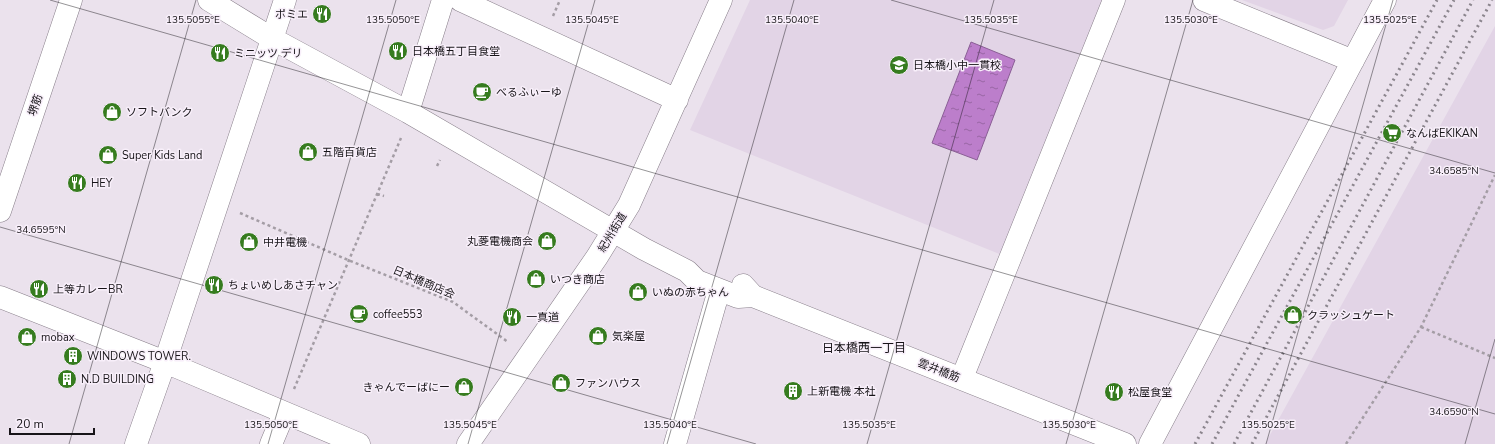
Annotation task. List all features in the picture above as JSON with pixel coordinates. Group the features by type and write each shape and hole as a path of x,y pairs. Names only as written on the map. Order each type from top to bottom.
{"street":[{"name":"堺筋","path":"0,211 71,0"},
{"path":"209,0 272,38 408,112 614,232 671,264 687,271 697,281 738,297 754,296"},
{"path":"136,444 165,362 285,0"},
{"path":"408,112 443,0"},
{"path":"460,0 677,100"},
{"name":"紀州街道","path":"468,444 614,232 629,205 721,0"},
{"path":"962,378 1114,0"},
{"path":"1204,0 1353,61"},
{"path":"1150,444 1385,0"},
{"path":"687,271 702,269 716,274 743,285 754,296"},
{"path":"675,444 718,290"},
{"name":"雲井橋筋","path":"754,296 1125,444"},
{"path":"0,297 165,362 358,444"},
{"path":"271,444 284,413"}],"path":[{"path":"550,23 560,0"},
{"path":"284,413 401,137"},
{"path":"437,166 440,160"},
{"path":"1346,444 1421,328 1495,175"},
{"path":"377,194 384,196"},
{"name":"日本橋商店会","path":"217,202 348,260 453,302 528,356"},
{"path":"1421,328 1495,358"}],"shaded area":[{"name":"日本橋小中一貫校","path":"750,0 1103,0 1002,255 690,130"},
{"path":"1242,0 1348,0 1334,26 1323,30"},
{"path":"1495,26 1495,444 1265,444"}],"water":[{"path":"971,42 1015,60 977,160 932,143"}],"railway":[{"path":"1195,444 1437,0"},
{"path":"1212,444 1454,0"},
{"path":"1234,444 1473,0"},
{"path":"1252,444 1492,0"}],"place":[{"name":"ポミエ","path":"322,14"},
{"name":"日本橋五丁目食堂","path":"398,51"},
{"name":"ミニッツ デリ","path":"220,53"},
{"name":"日本橋小中一貫校","path":"899,65"},
{"name":"べるふぃーゆ","path":"482,92"},
{"name":"ソフトバンク","path":"112,112"},
{"name":"なんばEKIKAN","path":"1392,133"},
{"name":"五階百貨店","path":"308,152"},
{"name":"Super Kids Land","path":"108,155"},
{"name":"HEY","path":"77,183"},
{"name":"丸菱電機商会","path":"547,241"},
{"name":"中井電機","path":"249,242"},
{"name":"いつき商店","path":"536,279"},
{"name":"ちょいめしあさチャン","path":"214,285"},
{"name":"上等カレーBR","path":"39,289"},
{"name":"いぬの赤ちゃん","path":"638,292"},
{"name":"coffee553","path":"359,314"},
{"name":"クラッシュゲート","path":"1293,315"},
{"name":"一真道","path":"512,317"},
{"name":"気楽屋","path":"598,336"},
{"name":"mobax","path":"27,337"},
{"name":"WINDOWS TOWER.","path":"73,356"},
{"name":"N.D BUILDING","path":"67,379"},
{"name":"ファンハウス","path":"561,383"},
{"name":"きゃんでーばにー","path":"464,387"},
{"name":"上新電機 本社","path":"793,391"},
{"name":"松屋食堂","path":"1114,392"}],"district":[{"name":"日本橋西一丁目","path":"864,348"}]}
